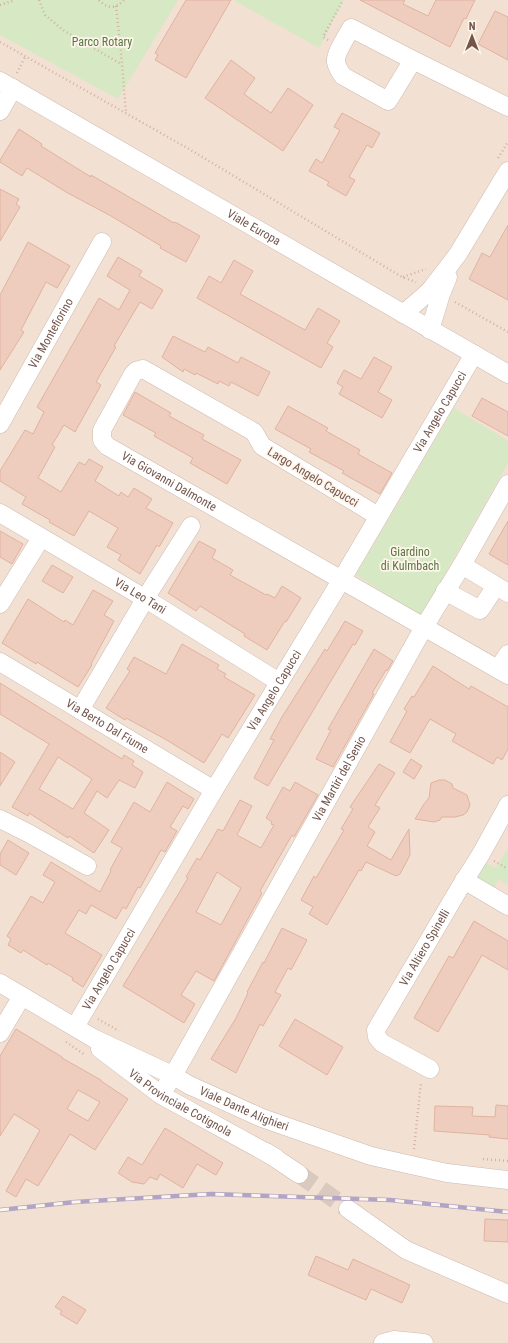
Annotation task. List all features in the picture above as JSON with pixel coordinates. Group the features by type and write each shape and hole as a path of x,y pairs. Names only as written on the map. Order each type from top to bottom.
{"street":[{"path":"413,60 388,101 343,76 339,71 336,61 340,48 351,28 508,107"},
{"path":"0,111 6,85"},
{"name":"Viale Europa","path":"6,85 508,374"},
{"path":"430,330 436,291 508,171"},
{"name":"Via Montefiorino","path":"0,424 102,242"},
{"path":"403,314 424,296 436,291"},
{"name":"Via Angelo Capucci","path":"75,1027 214,790 342,579 474,354"},
{"name":"Via Giovanni Dalmonte","path":"254,432 146,371 139,369 133,374 102,430 101,435 102,440 107,446 503,672"},
{"name":"Largo Angelo Capucci","path":"254,432 262,446 378,516"},
{"name":"Via Martiri del Senio","path":"161,1095 424,627 462,565 508,484"},
{"name":"Via Leo Tani","path":"0,513 146,599 279,682"},
{"path":"80,710 146,599 192,526"},
{"path":"0,604 41,538"},
{"path":"445,592 480,610 502,589 462,565"},
{"path":"503,672 508,654"},
{"name":"Via Berto Dal Fiume","path":"0,662 214,790"},
{"name":"Via Altiero Spinelli","path":"426,1066 382,1043 377,1037 376,1030 464,880 481,854 508,805"},
{"path":"0,819 87,866"},
{"path":"464,880 508,906"},
{"name":"Viale Dante Alighieri","path":"0,983 93,1038 262,1118 371,1156 447,1173 508,1180"},
{"path":"0,1034 22,996"},
{"name":"Via Provinciale Cotignola","path":"93,1038 98,1048 161,1095 276,1158"},
{"path":"178,1105 192,1086"},
{"name":"Via Provinciale Cotignola","path":"192,1086 199,1106 299,1174"},
{"path":"348,1209 406,1250 508,1294"},
{"path":"383,1343 394,1340 424,1343"}],"path":[{"path":"0,5 15,0"},
{"path":"39,0 45,15 63,30 122,64"},
{"path":"99,0 106,6 116,6 124,0"},
{"path":"116,6 126,114"},
{"path":"0,42 189,150 402,277 436,291 508,332"},
{"path":"84,1011 120,1031"},
{"path":"407,1148 414,1149 426,1066"},
{"path":"476,1159 508,1161"}],"shaded area":[{"path":"0,0 508,0 508,1343 0,1343"}],"green space":[{"name":"Parco Rotary","path":"0,0 178,0 118,99 0,35"},
{"path":"233,0 344,0 319,48"},
{"name":"Giardino di Kulmbach","path":"454,408 508,441 508,463 421,616 356,575"},
{"path":"508,848 508,885 499,879 493,890 477,880 486,863 496,868"}],"building":[{"path":"186,0 231,0 186,78 155,60 158,55 155,53"},
{"path":"360,0 405,0 403,4 428,16 436,0 475,0 466,19 464,18 450,47"},
{"path":"495,11 508,17 508,60 478,44"},
{"path":"231,60 255,78 244,94 271,113 288,88 313,105 283,151 205,98"},
{"path":"342,113 380,133 372,148 367,145 349,177 355,180 346,196 327,185 329,182 309,171 316,159 322,163 340,130 334,127"},
{"path":"19,129 42,144 41,146 91,177 91,175 174,223 175,222 200,236 186,262 160,248 161,246 111,216 66,192 27,168 22,176 0,162"},
{"path":"0,189 19,199 16,204 20,207 0,241"},
{"path":"508,225 508,300 469,279 482,253 490,257"},
{"path":"28,242 70,266 57,288 46,282 21,330 24,332 0,370 0,295"},
{"path":"118,257 142,271 139,276 163,290 152,309 140,302 114,346 116,347 96,382 101,385 75,432 64,425 52,445 55,447 38,478 61,492 79,462 85,465 89,459 103,467 95,481 119,496 121,492 128,497 134,488 152,499 146,508 173,523 159,547 157,545 140,574 118,560 121,555 107,547 118,528 89,511 74,536 22,504 26,497 0,481 0,471 25,430 33,434 44,412 37,407 99,298 119,310 130,290 107,276"},
{"path":"234,260 253,271 240,294 305,330 318,308 340,321 327,343 333,347 321,368 197,298 209,276 221,283"},
{"path":"173,336 205,352 208,347 238,363 241,357 270,372 258,396 231,382 229,386 219,381 218,384 196,373 195,375 184,369 183,372 162,357"},
{"path":"374,357 392,367 378,392 392,400 382,418 339,394 343,387 337,383 344,370 361,379"},
{"path":"135,392 171,413 169,416 204,435 202,439 241,460 227,484 190,463 193,458 154,436 156,433 123,415"},
{"path":"482,398 508,412 508,436 472,416"},
{"path":"288,406 328,428 326,431 360,450 358,454 392,473 380,494 342,473 344,471 309,452 311,449 275,429"},
{"path":"508,521 508,565 489,554"},
{"path":"0,531 23,544 12,564 0,557"},
{"path":"199,541 216,550 212,558 233,570 230,575 266,595 267,594 275,598 282,586 301,598 267,650 244,636 245,634 200,606 196,611 168,593"},
{"path":"52,565 73,577 63,593 42,581"},
{"path":"93,590 113,601 104,615 114,621 91,664 92,665 78,687 2,643 28,599 64,622 65,620 73,625"},
{"path":"345,621 363,631 355,645 353,644 268,786 254,778 274,740 270,739 282,717 325,649 327,651"},
{"path":"182,644 219,665 217,669 226,674 224,677 255,695 228,738 222,734 204,763 165,739 126,718 125,720 106,708 130,671 127,669 134,657 166,674"},
{"path":"374,649 393,661 372,693 374,694 333,767 316,759 331,730 328,729"},
{"path":"433,666 469,689 471,686 508,707 508,749 502,760 497,757 493,764 452,741 456,734 430,719 410,753 390,742 407,711 404,709 412,696 414,697"},
{"path":"0,683 122,759 124,755 134,761 132,765 143,772 135,788 119,780 107,798 97,791 84,813 109,830 94,853 69,836 68,838 29,813 28,816 12,807 49,744 0,714","holes":["58,757 92,779 73,809 39,789"]},
{"path":"0,752 15,762 0,786"},
{"path":"411,759 422,766 414,779 403,772"},
{"path":"379,764 395,773 375,805 380,808 368,827 375,832 367,846 391,860 409,829 410,855 400,874 396,876 366,862 361,871 359,870 327,925 309,914 313,907 301,900 314,876 316,878 344,830 341,829 353,809 350,807"},
{"path":"439,780 445,780 452,784 453,788 467,795 470,805 467,812 463,815 455,817 442,817 440,820 434,822 415,819 429,798 431,783"},
{"path":"167,782 194,799 188,809 183,806 170,827 177,831 165,852 161,850 140,888 138,887 126,909 123,907 116,919 91,905 86,914 79,910 65,933 102,955 83,987 72,980 73,978 48,963 47,965 23,950 21,953 8,945 11,939 7,936 31,896 43,903 55,882 43,875 51,862 100,892 122,848 111,842 134,802 150,812"},
{"path":"295,782 318,795 294,837 292,835 260,891 262,893 214,981 196,971 181,995 195,1004 184,1023 123,986 188,878 186,877 197,858 200,860 218,829 223,831 240,800 252,806 237,835 261,848 274,825 271,824 272,822 266,818 283,787 290,791","holes":["217,872 241,888 221,925 196,912"]},
{"path":"8,840 29,853 16,875 0,865 0,854"},
{"path":"474,921 508,941 508,970 482,955 438,1032 414,1018 449,956 453,958"},
{"path":"282,928 307,940 291,970 288,968 275,992 281,995 263,1026 260,1024 236,1073 211,1059 236,1018 248,993 247,992"},
{"path":"295,1019 343,1047 327,1075 279,1046"},
{"path":"16,1029 62,1058 101,1080 128,1099 95,1150 70,1134 38,1186 26,1179 16,1197 6,1191 40,1130 14,1114 0,1136 0,1056","holes":["78,1090 100,1102 88,1121 67,1109"]},
{"path":"496,1105 508,1106 508,1139 489,1137 490,1135 434,1131 435,1106 473,1107 472,1116 495,1117"},
{"path":"165,1128 223,1163 216,1175 197,1164 183,1188 160,1174 157,1180 150,1177 144,1184 132,1182 118,1173 128,1157 142,1165"},
{"path":"485,1219 508,1220 508,1242 484,1241"},
{"path":"316,1256 348,1270 353,1259 410,1285 402,1303 371,1289 366,1300 308,1275"},
{"path":"63,1296 86,1310 77,1324 60,1314 62,1311 55,1307"}],"tunnel":[{"path":"299,1174 348,1209"}],"railway":[{"path":"0,1210 75,1202 211,1194 390,1200 508,1212"}]}
